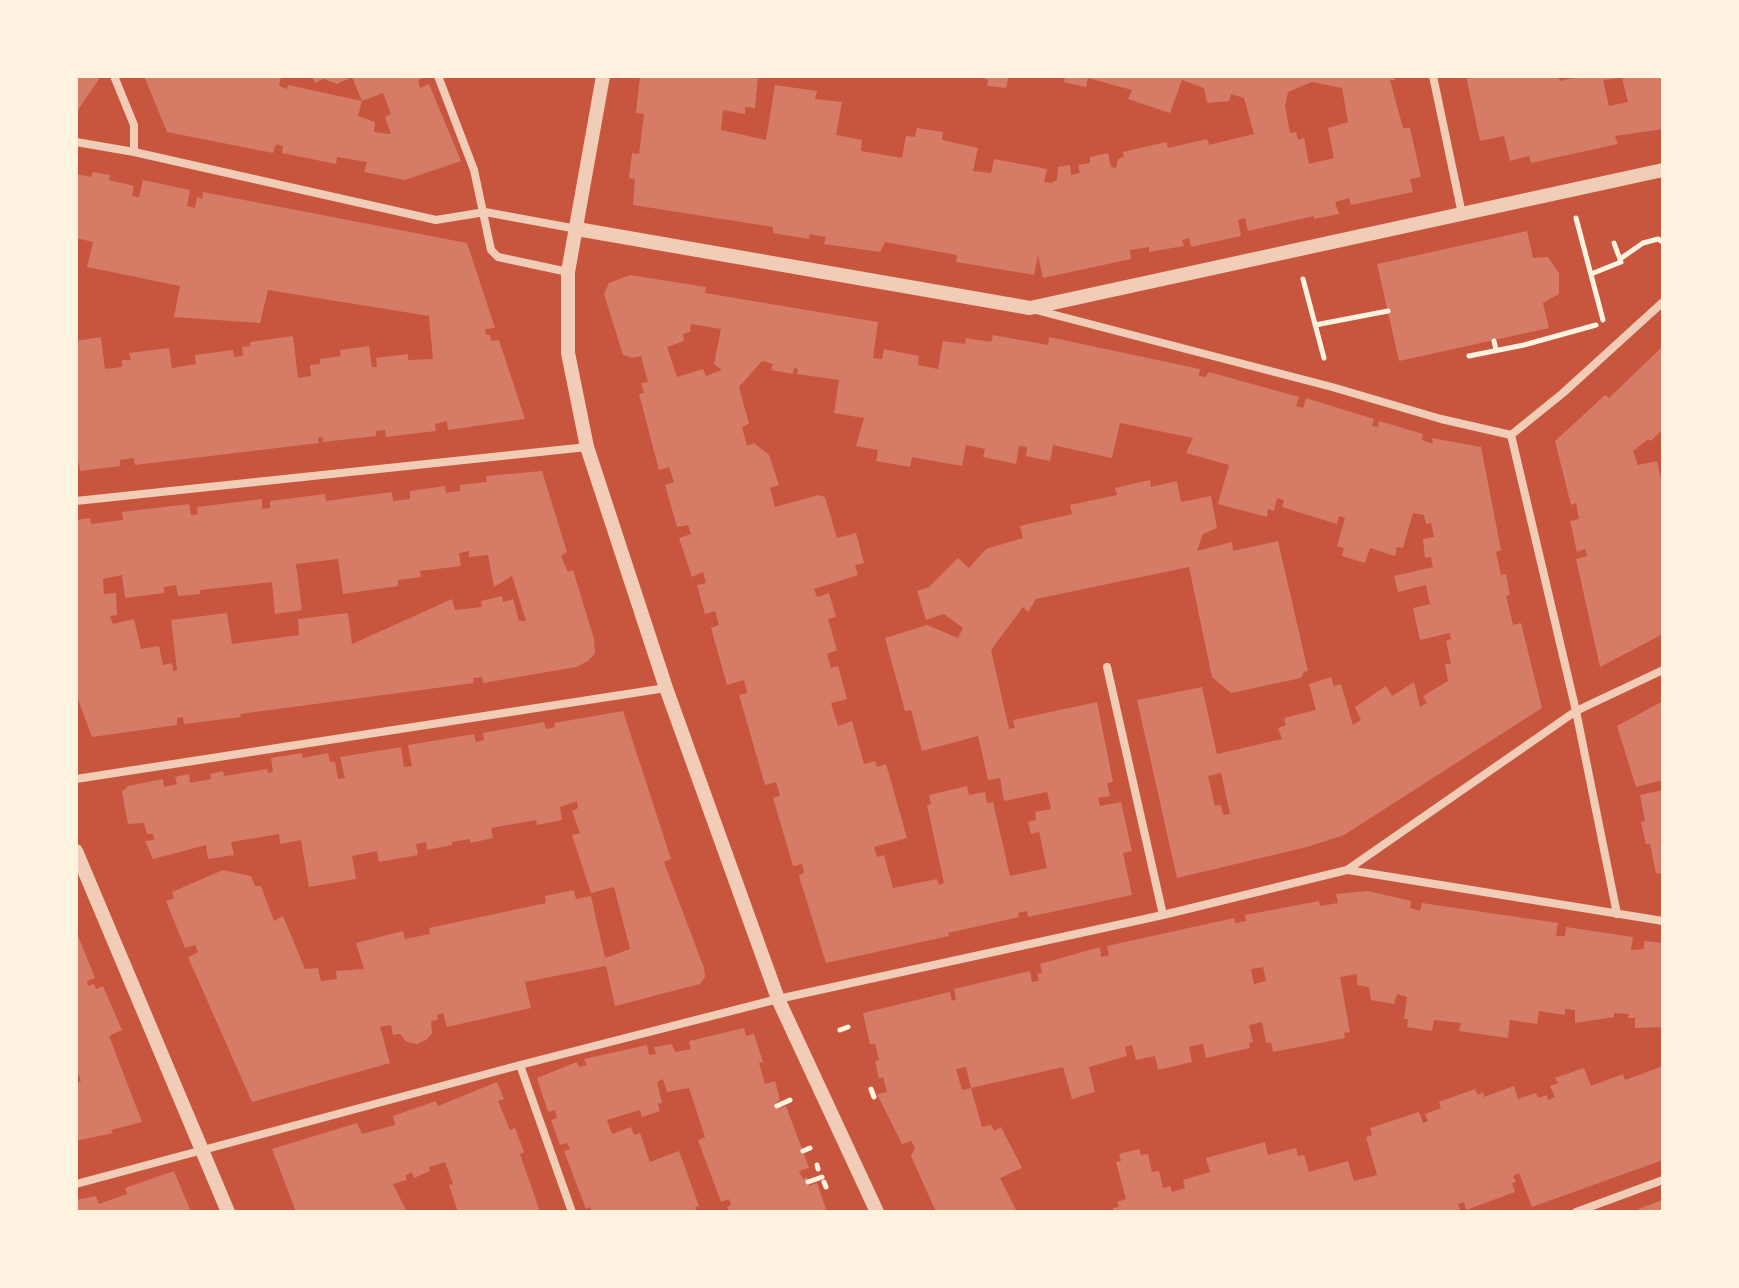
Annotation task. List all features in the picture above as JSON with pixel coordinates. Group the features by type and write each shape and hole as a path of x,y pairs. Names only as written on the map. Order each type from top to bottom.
{"street":[{"path":"114,76 134,125 134,152"},
{"path":"603,76 568,272 568,353 587,447 666,688 778,999 877,1212"},
{"path":"1433,76 1462,214"},
{"path":"439,77 474,170 491,250 498,257 568,272"},
{"path":"76,142 134,152 436,220 485,212 1030,308 1332,387 1441,419 1511,435"},
{"path":"1030,308 1663,170"},
{"path":"1511,435 1663,302"},
{"path":"1511,435 1576,711 1617,914"},
{"path":"76,501 587,447"},
{"path":"1107,667 1163,915"},
{"path":"76,1184 778,999 1163,915 1347,870 1576,711 1663,670"},
{"path":"76,779 666,688"},
{"path":"76,851 228,1212"},
{"path":"1347,870 1663,921"},
{"path":"520,1065 572,1212"},
{"path":"1576,1212 1663,1180"}],"path":[{"path":"1569,190 1603,322 1619,343"},
{"path":"1591,274 1621,262 1620,259 1643,243 1658,239 1663,242"},
{"path":"1614,243 1620,259"},
{"path":"1295,251 1332,387"},
{"path":"1315,325 1388,311"},
{"path":"1469,356 1603,322"},
{"path":"1494,341 1496,350"},
{"path":"840,1030 848,1027"},
{"path":"871,1089 874,1097"},
{"path":"777,1106 790,1100"},
{"path":"803,1151 811,1151"},
{"path":"808,1182 824,1182"}],"building":[{"path":"76,76 101,76 76,113"},
{"path":"144,76 281,77 279,86 287,89 288,85 362,101 352,77 337,84 324,79 315,83 312,76 427,76 418,80 420,88 429,84 461,161 405,180 364,172 367,162 337,157 336,164 282,153 283,146 276,144 273,153 167,132","holes":["383,93 391,114 385,117 391,134 374,132 375,122 358,116 362,101"]},
{"path":"640,76 758,76 755,108 745,107 745,114 723,110 721,130 766,140 775,85 817,91 815,99 842,102 836,135 862,140 861,151 902,158 906,136 915,137 917,128 943,132 942,140 978,148 973,171 991,173 994,159 1047,169 1044,182 1051,183 1057,180 1058,167 1070,165 1071,175 1080,173 1078,165 1090,163 1090,157 1108,153 1111,167 1116,168 1118,159 1124,157 1123,152 1166,142 1168,148 1207,139 1209,145 1254,134 1244,98 1231,94 1229,101 1207,103 1204,88 1182,80 1170,113 1128,99 1132,90 1088,78 1086,87 1064,82 1065,76 1394,76 1395,80 1390,80 1403,128 1410,128 1421,177 1410,179 1413,192 1351,205 1349,198 1335,202 1339,214 1314,219 1314,216 1248,231 1245,218 1238,220 1241,236 1191,247 1189,238 1182,240 1184,246 1149,252 1149,247 1130,250 1131,259 1043,278 1038,255 1034,275 956,262 957,255 885,242 880,252 824,244 826,237 810,234 809,239 773,233 773,227 633,205 635,179 629,178 632,153 639,154 644,114 636,113","holes":["1312,82 1342,88 1348,122 1328,128 1334,158 1309,164 1304,138 1298,140 1296,132 1290,133 1285,106 1288,92"]},
{"path":"979,76 1009,76 1006,88 987,86 988,80"},
{"path":"1466,76 1558,76 1560,81 1581,76 1663,76 1663,129 1615,136 1618,144 1531,163 1529,156 1510,161 1504,136 1480,141","holes":["1622,78 1628,102 1609,106 1603,80"]},
{"path":"93,172 110,175 109,180 134,186 132,196 139,197 143,180 190,190 187,206 195,208 197,197 202,199 203,192 467,243 495,328 485,329 486,335 490,335 491,341 499,340 525,419 448,430 447,421 435,424 436,431 386,437 385,430 376,431 376,436 323,442 323,437 318,438 319,443 135,465 134,458 120,460 120,466 80,471 79,463 76,463 76,341 101,337 105,369 122,367 122,360 131,360 129,353 169,348 172,368 196,364 195,355 233,350 234,357 243,356 242,347 250,346 250,342 293,336 298,378 311,376 310,365 320,364 320,359 341,356 340,350 369,346 372,367 377,367 376,358 408,354 408,360 433,359 429,316 268,290 260,323 174,317 180,286 87,267 93,242 76,238 76,174 91,177"},
{"path":"1527,231 1533,258 1548,257 1559,273 1559,294 1543,303 1549,328 1399,361 1377,264"},
{"path":"630,275 706,287 705,293 878,322 873,358 882,359 884,349 919,356 918,365 938,369 943,341 965,344 966,338 991,342 993,335 1048,345 1049,337 1200,369 1199,376 1205,377 1209,372 1299,397 1296,406 1303,408 1306,398 1374,419 1372,426 1378,427 1379,421 1423,434 1422,440 1433,444 1432,438 1481,447 1501,550 1496,552 1501,575 1506,574 1510,595 1506,596 1513,625 1521,623 1542,708 1344,835 1177,878 1137,700 1202,687 1217,754 1282,739 1278,728 1286,725 1284,718 1316,710 1309,684 1331,677 1334,686 1341,684 1353,725 1361,720 1355,707 1386,686 1392,696 1414,682 1420,707 1427,703 1423,696 1448,681 1445,664 1451,664 1446,641 1451,639 1450,633 1420,640 1413,608 1430,604 1426,585 1398,592 1394,576 1433,567 1431,557 1425,558 1423,539 1434,537 1431,523 1426,524 1424,515 1413,513 1403,548 1397,547 1395,556 1370,548 1365,563 1342,556 1344,548 1337,546 1345,518 1339,516 1337,524 1282,507 1284,500 1277,498 1274,511 1268,509 1267,517 1218,504 1229,465 1186,453 1193,438 1120,423 1112,458 1053,445 1050,461 1026,456 1027,447 1019,446 1016,464 983,457 985,449 966,445 962,466 912,457 910,467 876,461 878,450 856,446 864,418 834,413 839,380 797,374 798,369 794,368 793,374 771,370 773,364 762,361 739,387 749,424 742,427 747,446 754,443 769,455 779,485 770,488 775,507 818,495 825,497 837,538 856,533 864,563 855,565 858,575 814,589 817,597 829,593 836,617 828,619 837,650 827,654 831,668 838,666 847,699 831,703 838,726 852,721 864,764 875,761 877,767 886,764 907,838 874,847 877,857 884,855 893,888 937,879 939,885 944,883 927,805 931,804 929,795 967,786 969,795 985,792 987,803 993,802 1010,876 1047,868 1039,832 1031,834 1028,822 1036,820 1035,812 1051,809 1047,792 1004,801 1000,778 988,780 978,736 922,751 911,710 905,711 885,638 927,625 958,638 963,628 944,614 926,620 917,591 929,587 958,558 969,568 986,549 1023,538 1020,526 1072,514 1070,505 1117,495 1115,488 1150,480 1151,487 1177,481 1181,502 1211,496 1217,528 1203,534 1197,551 1232,542 1233,551 1278,541 1308,671 1301,678 1231,693 1212,677 1189,567 1036,599 1028,612 1023,607 991,650 1009,729 1015,728 1013,720 1097,702 1113,782 1107,783 1110,796 1098,798 1100,806 1121,802 1132,851 1123,853 1132,895 1028,917 1027,911 1018,913 1019,917 948,933 949,936 826,963 799,876 804,872 802,864 793,866 773,798 780,796 776,782 765,785 739,695 747,693 744,680 727,685 711,628 719,625 715,611 705,614 697,585 706,583 703,572 692,577 679,538 691,534 688,525 677,527 665,485 674,482 669,467 659,470 639,394 644,393 641,383 648,382 641,356 632,358 623,355 604,294 609,283","holes":["691,324 721,329 714,364 722,370 706,376 703,369 677,377 667,347 684,341 683,334 690,332","1221,773 1230,814 1223,815 1221,805 1215,806 1208,776"]},
{"path":"1663,346 1663,429 1651,441 1648,439 1633,451 1638,465 1657,461 1663,490 1663,634 1600,667 1576,559 1587,556 1585,549 1577,552 1570,521 1579,519 1576,503 1571,505 1555,441 1605,395 1609,398"},
{"path":"542,471 567,552 561,556 568,572 573,570 594,639 595,653 588,661 576,667 483,683 482,677 473,678 474,683 240,714 241,717 184,724 183,717 177,718 177,725 92,737 76,694 76,520 90,518 91,524 123,520 122,512 189,504 191,515 198,514 197,507 262,499 262,509 270,508 270,501 325,494 326,501 392,492 393,501 410,499 410,491 445,486 446,493 460,491 460,485 487,482 486,476","holes":["469,551 469,557 488,555 494,587 512,576 526,621 519,621 513,599 503,602 502,596 481,601 482,607 455,610 452,599 352,644 348,613 298,619 299,635 232,644 227,613 171,620 177,670 173,671 172,663 163,665 159,646 141,649 134,619 113,624 110,616 117,615 116,593 104,594 103,579 122,575 125,598 164,593 164,587 176,585 178,596 200,594 200,590 272,582 275,614 302,610 296,564 338,559 343,594 398,586 398,580 421,577 420,571 461,566 459,553"]},
{"path":"1663,701 1663,780 1636,787 1617,726"},
{"path":"623,711 671,859 664,862 704,968 705,977 700,984 615,1006 606,966 525,982 531,1008 447,1027 443,1013 437,1015 438,1020 431,1021 432,1033 417,1044 407,1042 400,1034 393,1035 391,1025 380,1027 390,1063 252,1102 188,957 198,952 195,945 185,948 166,901 174,898 172,892 223,870 251,876 255,886 261,886 274,921 283,916 305,969 318,968 321,981 337,979 336,971 364,969 356,943 403,931 405,939 430,934 429,928 546,903 545,896 574,890 576,899 591,896 605,958 630,949 614,887 591,893 572,835 580,833 572,811 578,808 577,801 560,807 562,820 537,825 536,820 491,828 493,838 470,843 470,839 452,842 452,845 427,850 426,842 416,844 418,855 379,862 377,851 352,856 356,879 309,887 301,840 280,844 279,834 231,842 234,855 208,859 206,845 153,859 145,841 154,840 153,834 147,834 144,823 128,824 122,792 128,786 163,779 164,787 177,784 175,777 189,774 190,783 211,779 210,774 223,771 224,776 267,769 268,773 273,772 271,758 302,753 303,758 328,753 330,762 335,762 338,779 345,778 340,757 401,747 404,767 412,766 408,745 474,734 476,742 484,740 483,733 544,722 546,729 555,727 554,723"},
{"path":"1663,790 1663,874 1656,873 1650,844 1646,844 1640,795"},
{"path":"1368,891 1411,901 1410,908 1420,911 1422,903 1558,923 1556,936 1565,936 1566,927 1633,937 1631,950 1644,949 1644,941 1663,943 1663,1027 1635,1028 1635,1018 1628,1018 1629,1014 1614,1013 1614,1017 1575,1023 1575,1010 1565,1009 1565,1015 1539,1011 1537,1024 1510,1020 1508,1038 1459,1031 1461,1023 1434,1020 1432,1031 1407,1027 1408,1019 1404,1019 1407,997 1397,994 1394,1004 1371,1000 1369,987 1357,985 1357,974 1340,977 1350,1032 1344,1033 1345,1038 1273,1052 1271,1042 1266,1043 1262,1022 1249,1025 1253,1042 1249,1043 1250,1048 1206,1058 1203,1044 1196,1045 1189,1047 1192,1062 1158,1070 1155,1056 1136,1060 1132,1045 1125,1047 1127,1056 1089,1067 1095,1092 1072,1099 1063,1067 971,1088 982,1127 991,1125 994,1131 1001,1127 1022,1168 1000,1178 1017,1212 936,1212 911,1156 915,1148 911,1141 902,1144 877,1094 887,1092 883,1077 879,1079 875,1061 879,1060 875,1044 870,1044 863,1013 950,992 952,1001 956,999 954,989 1030,971 1032,982 1039,981 1037,974 1042,973 1040,964 1100,947 1101,957 1109,955 1107,946 1234,918 1235,923 1246,921 1245,915 1319,901 1320,906 1338,903 1336,894","holes":["1263,967 1266,981 1254,984 1251,969","966,1067 971,1088 962,1090 956,1069"]},
{"path":"76,931 95,978 87,981 88,986 94,984 96,989 103,986 122,1030 109,1036 142,1122 111,1130 113,1133 76,1141 76,1083 81,1081 76,1068"},
{"path":"744,1028 746,1036 754,1034 763,1062 759,1063 765,1084 775,1081 780,1100 776,1103 778,1109 786,1106 809,1168 799,1171 803,1179 807,1177 809,1186 817,1183 827,1212 729,1212 729,1199 721,1202 698,1140 705,1137 689,1088 667,1092 663,1079 657,1082 662,1103 658,1104 660,1111 642,1117 640,1110 607,1120 612,1134 631,1127 634,1135 640,1133 650,1162 679,1151 699,1206 695,1207 697,1212 592,1212 590,1207 586,1209 564,1151 570,1149 567,1143 560,1145 551,1120 557,1118 555,1110 548,1112 537,1078 577,1062 579,1067 587,1065 584,1059 647,1045 649,1055 656,1054 654,1047 672,1044 675,1052 691,1049 689,1041"},
{"path":"1663,1066 1663,1160 1532,1207 1519,1173 1513,1176 1515,1192 1466,1210 1464,1202 1458,1204 1461,1212 1114,1212 1113,1208 1119,1207 1117,1202 1126,1199 1116,1162 1121,1161 1119,1154 1139,1149 1141,1155 1148,1154 1152,1172 1159,1171 1163,1188 1170,1186 1172,1192 1185,1188 1183,1180 1210,1172 1206,1158 1265,1142 1268,1155 1296,1148 1298,1156 1304,1155 1309,1172 1348,1161 1354,1181 1377,1175 1366,1137 1372,1135 1370,1128 1419,1112 1423,1123 1428,1121 1425,1114 1441,1108 1439,1102 1475,1089 1478,1095 1483,1092 1484,1097 1514,1086 1518,1099 1536,1093 1538,1098 1547,1095 1548,1100 1555,1097 1550,1086 1558,1083 1555,1078 1584,1068 1591,1086 1623,1074 1625,1080"},
{"path":"497,1082 504,1099 498,1101 510,1130 515,1128 524,1152 520,1154 540,1212 458,1212 445,1162 429,1167 430,1171 414,1178 412,1172 406,1175 406,1180 393,1184 407,1212 296,1212 272,1149 357,1123 362,1134 395,1125 393,1116 436,1101 438,1106"},
{"path":"174,1171 191,1212 76,1212 76,1200 96,1196 99,1204 127,1194 125,1188"},
{"path":"1662,1200 1663,1212 1631,1212"}]}
